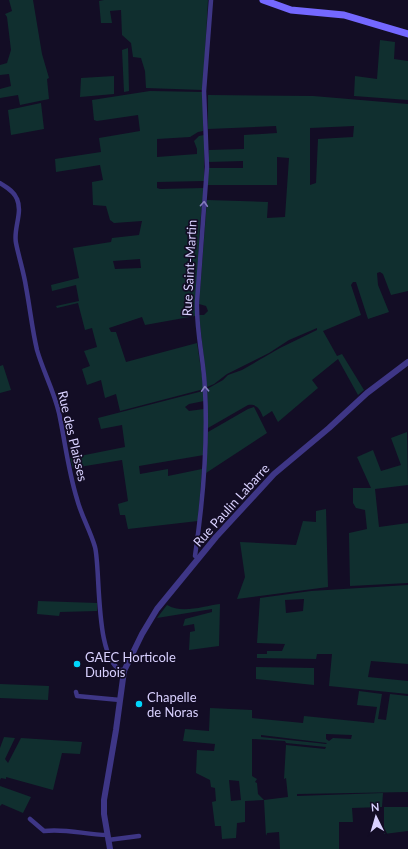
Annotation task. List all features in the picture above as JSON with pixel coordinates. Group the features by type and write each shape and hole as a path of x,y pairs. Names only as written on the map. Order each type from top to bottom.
{"main road":[{"path":"263,0 291,10 344,16 408,34"}],"street":[{"name":"Rue Saint-Martin","path":"198,558 195,556 204,476 206,428 205,379 197,312 207,167 204,91 211,0"},
{"name":"Rue des Plaisses","path":"1,185 14,193 18,201 19,208 15,237 26,283 37,350 59,412 67,464 77,500 95,547 100,613 105,638 112,662 117,668 124,671"},
{"name":"Rue Paulin Labarre","path":"110,849 104,814 104,800 124,671 152,617 198,558 240,510 286,463 329,428 367,393 408,362"},
{"path":"76,692 78,696 120,700"},
{"path":"30,819 44,831 70,830 108,837 139,836"}],"green space":[{"path":"9,0 33,0 42,54 49,78 47,79 49,99 20,105 18,95 0,98 0,89 11,86 9,74 0,75 0,65 7,63 11,50 7,17 5,14 12,11"},
{"path":"208,0 203,90 146,88 145,71 141,58 133,57 131,43 122,35 121,10 110,11 112,23 101,23 99,1"},
{"path":"380,40 395,42 394,59 408,61 408,100 354,96 355,76 377,79"},
{"path":"128,48 129,91 124,92 122,50"},
{"path":"114,76 114,94 80,97 81,78"},
{"path":"150,91 203,92 203,131 190,137 157,139 157,157 197,154 194,141 199,136 204,135 204,181 157,182 157,188 160,189 204,188 200,225 195,316 145,325 142,317 109,328 111,332 116,332 126,362 197,343 204,389 120,411 116,394 105,398 101,380 87,385 82,369 90,366 84,351 97,347 92,328 85,330 78,303 57,308 56,306 79,301 76,285 52,291 51,285 79,278 73,248 111,242 112,238 139,235 142,221 114,223 110,220 106,206 93,205 92,182 103,180 100,165 56,172 55,159 101,152 99,138 140,131 138,115 97,121 94,120 92,100","holes":["140,259 141,268 115,269 113,261"]},
{"path":"208,95 313,96 408,104 408,291 391,295 383,274 380,272 377,273 378,285 389,312 368,319 356,282 353,282 351,285 361,315 323,331 337,356 342,354 364,390 358,395 338,359 312,380 318,388 278,422 272,411 263,417 258,408 254,405 248,405 208,428 207,389 223,380 228,375 242,370 280,348 317,330 317,328 289,340 269,353 227,374 214,384 207,387 199,315 204,315 208,311 206,306 199,304 207,200 268,202 267,218 285,217 289,158 277,157 277,185 207,185 208,168 243,168 243,161 208,162 209,150 244,149 244,135 277,133 276,126 208,129","holes":["354,126 353,137 318,139 316,183 310,185 310,128"]},
{"path":"41,103 44,129 11,135 8,110"},
{"path":"3,365 11,390 0,393 0,366"},
{"path":"203,391 204,401 189,404 185,407 189,411 204,409 204,455 139,466 140,474 168,469 168,476 202,469 198,521 128,529 125,515 120,515 118,504 128,501 122,460 73,468 70,458 125,447 122,425 101,429 98,418"},
{"path":"254,407 267,433 206,473 208,432"},
{"path":"407,432 408,485 375,489 379,527 408,523 408,583 350,586 349,533 367,529 365,510 356,508 353,503 353,488 371,488 357,457 373,450 381,471 401,465 391,438"},
{"path":"326,509 328,587 237,599 245,577 240,542 296,545 303,521 316,522 316,511"},
{"path":"408,585 408,664 371,661 368,677 408,681 408,694 329,686 332,654 317,654 316,659 257,658 257,654 267,654 267,651 282,651 285,644 257,643 260,598 311,591","holes":["304,599 303,611 286,613 285,600"]},
{"path":"38,601 97,603 97,611 60,612 59,616 37,614"},
{"path":"220,604 219,646 189,650 190,632 195,631 194,624 183,626 185,619 212,612 212,609 157,618 167,605 173,608 186,609"},
{"path":"256,667 314,668 314,685 256,679"},
{"path":"0,684 49,686 48,700 0,698"},
{"path":"359,691 382,694 378,719 386,720 390,694 408,696 408,792 297,794 297,796 383,793 382,807 352,808 353,822 339,822 339,849 280,849 279,832 267,833 266,836 264,800 245,801 245,822 237,823 236,838 222,839 221,826 215,826 212,802 216,801 215,788 211,787 210,780 196,773 197,750 214,751 215,744 183,741 185,729 209,731 210,708 252,710 252,718 303,723 304,716 374,723 377,707 357,705","holes":["326,734 352,735 351,739 333,738 329,741 326,739","261,735 327,743 326,744 261,737","252,739 285,741 286,743 326,747 325,749 286,745 284,779 286,778 288,797 264,800 258,794 257,783 255,782 257,779 252,776","229,780 239,781 241,800 231,801"]},
{"path":"4,737 15,738 5,759 8,763 21,738 82,742 80,754 62,753 53,790 6,777 6,779 1,778 0,780 0,748"},
{"path":"0,786 31,797 23,813 2,804 0,806"},
{"path":"384,807 408,807 408,831 384,834"}],"place":[{"name":"GAEC Horticole Dubois","path":"77,664"},
{"name":"Chapelle de Noras","path":"139,704"}]}
